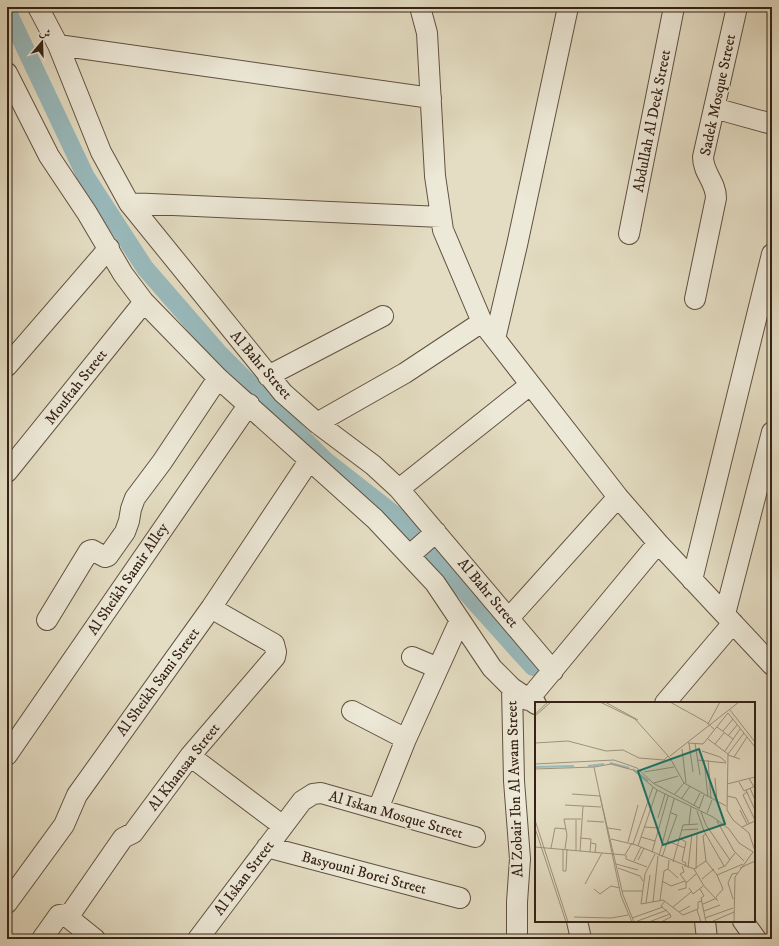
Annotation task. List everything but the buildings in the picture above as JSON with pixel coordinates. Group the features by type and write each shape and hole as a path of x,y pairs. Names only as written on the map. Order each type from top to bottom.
{"street":[{"name":"Al Bahr Street","path":"38,7 58,45 101,152 129,203 283,393 317,423 373,465 399,489 423,543 435,583 492,668 512,688 532,702"},
{"path":"420,7 427,33 435,176 443,230 482,322 618,497 658,543 772,665"},
{"path":"495,339 517,245 568,7"},
{"name":"Abdullah Al Deek Street","path":"629,234 674,7"},
{"name":"Sadek Mosque Street","path":"695,299 716,198 715,186 703,164 737,7"},
{"path":"58,45 431,98"},
{"name":"Al Bahr Street","path":"7,73 49,156 109,248 123,274 144,302 218,378 249,404 309,461 375,519 423,543 509,618 553,671"},
{"path":"714,108 772,124"},
{"path":"129,203 441,217"},
{"path":"7,366 109,248"},
{"path":"692,580 772,254"},
{"name":"Mouftah Street","path":"7,472 144,302"},
{"path":"268,376 383,316"},
{"path":"317,423 405,373 482,322"},
{"path":"47,620 89,551 92,550 105,557 109,555 125,532 135,498 162,462 218,378"},
{"path":"399,489 530,385"},
{"name":"Al Sheikh Samir Alley","path":"7,755 13,733 249,404"},
{"path":"666,702 729,619 772,432"},
{"name":"Al Sheikh Sami Street","path":"7,903 64,824 77,795 211,608 309,461"},
{"path":"509,618 618,497"},
{"path":"532,702 553,671 658,543"},
{"name":"Al Khansaa Street","path":"42,939 59,915 71,913 123,838 133,833 190,756 275,657 276,652 274,644 211,608"},
{"path":"378,809 406,739 460,620"},
{"path":"412,657 438,668"},
{"name":"Al Zobair Ibn Al Awam Street","path":"512,688 514,781 520,859 517,902 517,939"},
{"path":"352,711 406,739"},
{"path":"190,756 283,826"},
{"name":"Al Iskan Mosque Street","path":"283,826 302,801 313,794 321,793 475,837"},
{"name":"Al Iskan Street","path":"205,936 283,826"},
{"name":"Basyouni Borei Street","path":"267,848 460,898"},
{"path":"65,915 95,939"},
{"path":"577,922 581,939"},
{"path":"705,922 707,939"},
{"path":"744,922 756,939"}],"waterway":[{"path":"7,10 86,177 145,268 218,352 325,460 399,518 533,667"}]}
